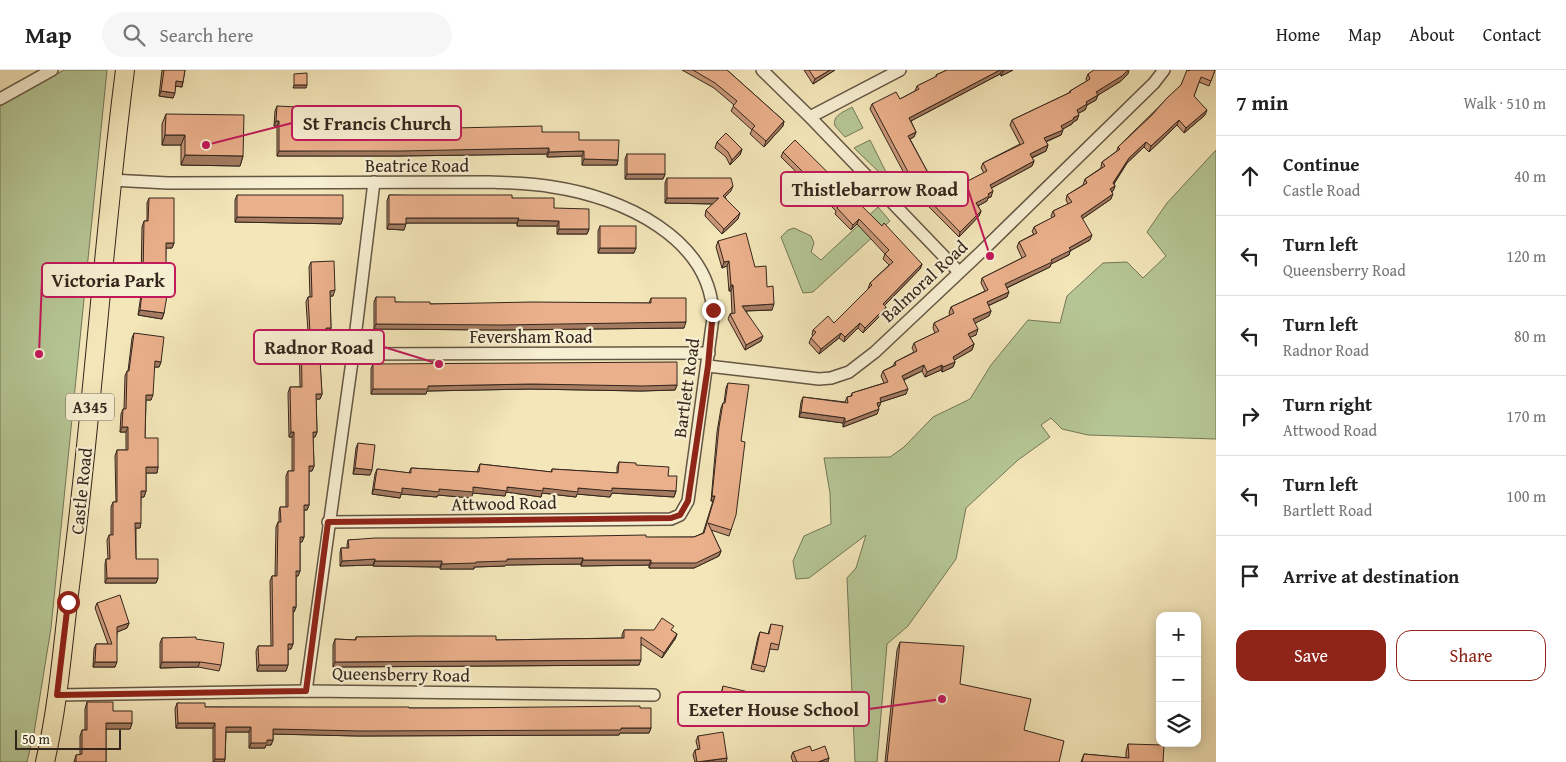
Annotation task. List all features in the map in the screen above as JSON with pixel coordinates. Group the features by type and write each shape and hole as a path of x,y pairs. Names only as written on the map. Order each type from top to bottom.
{"main road":[{"name":"Castle Road","path":"45,762 57,695 80,502 111,180 124,70"}],"street":[{"path":"0,99 52,70"},
{"path":"762,70 810,117 959,272"},
{"path":"810,117 900,70"},
{"name":"Balmoral Road","path":"708,366 806,378 831,378 842,375 857,367 959,272 1154,82 1164,70"},
{"name":"Beatrice Road","path":"111,180 188,183 524,183 573,190 615,203 650,221 680,243 699,266"},
{"path":"306,691 328,522 353,354 374,182"},
{"name":"Bartlett Road","path":"680,515 688,501 708,366 713,310 711,295 699,266"},
{"name":"Feversham Road","path":"353,354 709,353"},
{"name":"Attwood Road","path":"328,522 671,518 680,515"},
{"name":"Queensberry Road","path":"57,695 306,691 654,695"}],"green space":[{"path":"64,70 107,70 51,628 34,733 27,762 0,762 0,106"},
{"path":"852,107 863,128 845,137 835,126 835,119 839,114"},
{"path":"870,140 887,174 881,174 854,148"},
{"path":"1216,150 1216,439 1088,435 1062,429 1051,418 1041,425 1050,437 1018,460 966,508 956,559 908,626 887,644 877,762 855,762 847,578 856,568 866,535 809,578 796,579 793,561 804,536 831,524 830,493 824,458 890,457 904,447 933,417 970,399 991,365 1028,320 1060,323 1067,296 1103,263 1127,262 1143,278 1166,256 1147,232 1167,203"},
{"path":"878,207 890,221 813,292 803,293 781,237 788,230 794,228 811,236 814,243 811,252 821,260"}],"building":[{"path":"164,70 185,70 183,82 176,81 175,93 161,91"},
{"path":"693,70 727,70 784,121 766,141 752,129 755,126 733,106 737,101 715,83"},
{"path":"809,70 830,70 815,79"},
{"path":"947,70 1000,70 909,118 916,132 908,136 933,182 952,171 960,185 987,171 983,163 1024,143 1012,120 1071,92 1090,79 1088,74 1094,70 1128,70 1122,76 1096,92 1098,95 1077,110 1079,115 1061,126 1063,130 1044,138 1048,145 1030,154 1034,161 990,185 993,191 988,194 989,196 976,203 981,211 960,232 916,187 872,104 896,92 900,99 919,89 917,86"},
{"path":"1187,70 1215,70 1211,81 1201,77 1194,96 1207,110 1186,128 1179,120 1151,146 1146,142 1129,158 1113,183 1115,186 1110,189 1113,194 1081,216 1092,235 1069,248 1071,250 1051,260 1052,262 1005,284 1009,292 987,302 991,311 973,319 978,329 968,334 974,344 953,357 955,362 943,367 942,365 927,372 924,365 902,376 908,389 880,398 881,402 877,403 879,409 845,422 845,418 801,412 803,397 848,403 847,397 852,396 852,393 888,382 883,371 896,365 895,362 917,351 914,343 939,331 934,323 954,313 951,307 988,290 982,278 1026,256 1019,242 1037,233 1034,227 1055,216 1053,211 1072,202 1067,195 1087,183 1085,179 1105,166 1102,162 1120,149 1118,147 1181,85"},
{"path":"307,73 307,85 294,85 294,74"},
{"path":"277,106 320,108 319,126 341,126 341,128 410,129 542,126 542,132 579,132 579,140 619,140 618,160 584,159 584,151 549,152 549,148 279,151 279,121 276,121"},
{"path":"166,114 244,115 243,156 185,155 185,135 165,135"},
{"path":"726,133 742,149 732,160 728,152 717,142"},
{"path":"795,140 882,226 884,223 922,264 883,304 886,307 865,328 860,323 845,337 841,333 821,349 811,338 816,332 813,330 828,316 834,323 872,285 870,283 893,262 885,254 889,250 859,219 853,225 838,207 783,152"},
{"path":"627,154 665,154 665,174 627,174"},
{"path":"667,178 731,178 733,186 723,196 740,213 724,229 706,210 719,198 667,198"},
{"path":"237,195 343,195 343,218 237,217"},
{"path":"389,195 512,195 512,198 554,198 554,208 589,209 589,229 559,229 559,221 518,220 519,218 406,218 406,224 389,224"},
{"path":"149,198 174,198 174,243 166,243 166,283 169,284 164,313 140,310 144,276 144,221 148,221"},
{"path":"600,226 636,226 636,248 600,248"},
{"path":"746,233 755,267 766,266 767,287 773,286 774,304 742,306 763,336 746,345 730,314 735,313 733,285 731,285 729,261 724,262 718,241"},
{"path":"334,261 335,290 330,291 331,328 326,328 327,359 320,359 322,394 316,394 317,432 313,432 314,466 309,466 309,505 304,505 304,537 300,537 300,571 296,571 296,607 293,607 293,644 288,644 288,665 259,665 258,646 273,646 272,576 277,576 278,522 281,522 280,507 288,507 288,471 294,471 294,432 291,432 290,387 302,387 301,332 310,332 308,297 312,297 311,262"},
{"path":"376,297 395,297 395,302 430,302 430,304 533,302 651,303 651,298 686,298 686,322 501,325 376,324"},
{"path":"134,333 164,337 161,362 155,361 153,395 146,395 145,438 158,438 158,467 146,467 146,491 141,491 141,523 135,523 136,559 158,559 158,578 107,578 106,559 110,559 109,535 113,535 113,502 117,502 117,450 128,450 128,427 122,427 123,409 126,409 127,371 129,371"},
{"path":"677,362 677,385 532,384 428,386 428,389 373,389 373,364"},
{"path":"728,383 749,385 741,441 745,442 736,515 731,530 708,523 721,551 696,563 651,563 651,560 583,560 583,558 507,559 507,561 442,564 442,561 375,561 375,559 342,561 341,548 349,548 348,540 375,538 646,535 646,537 694,537 704,533 715,496 712,496 719,427"},
{"path":"358,443 375,445 372,470 355,468"},
{"path":"619,462 669,467 668,476 677,476 676,491 612,488 612,491 578,488 578,492 543,488 543,491 507,487 507,491 473,487 473,492 439,489 439,492 402,488 402,493 374,489 377,469 411,473 411,468 479,472 480,464 552,472 552,469 618,473"},
{"path":"120,595 129,623 117,627 117,662 95,662 96,644 112,644 97,603"},
{"path":"662,618 674,626 671,630 677,634 664,653 641,637 641,660 335,662 335,639 356,640 356,637 416,636 496,636 496,640 624,638 624,630 654,630"},
{"path":"771,624 783,626 779,645 771,643 766,667 753,664 760,632 769,634"},
{"path":"196,637 196,639 224,643 221,665 200,662 162,662 162,638"},
{"path":"900,642 964,646 960,684 1031,699 1024,730 1064,741 1059,762 887,762"},
{"path":"723,686 753,693 747,721 731,717 733,705 720,701"},
{"path":"87,702 113,702 113,711 132,711 132,723 106,723 106,762 76,762 76,755 82,754 82,730 87,730"},
{"path":"177,703 205,703 205,707 449,708 640,706 640,708 651,708 651,728 621,728 621,730 360,731 273,729 273,740 267,740 267,743 251,743 251,727 226,727 225,759 215,759 215,723 178,723"},
{"path":"723,732 727,758 697,762 695,750 700,749 698,736"},
{"path":"1128,744 1156,745 1156,747 1164,747 1163,762 1082,762 1084,754 1129,758"},
{"path":"810,746 812,751 825,746 829,758 818,762 797,762 793,752"}],"place":[{"name":"St Francis Church","path":"206,145"},
{"name":"Thistlebarrow Road","path":"990,256"},
{"name":"Victoria Park","path":"39,354"},
{"name":"Radnor Road","path":"439,364"},
{"name":"Exeter House School","path":"942,699"}],"route":[{"path":"68,602 57,695 306,691 328,522 671,518 680,515 688,501 708,366 713,310"}]}
